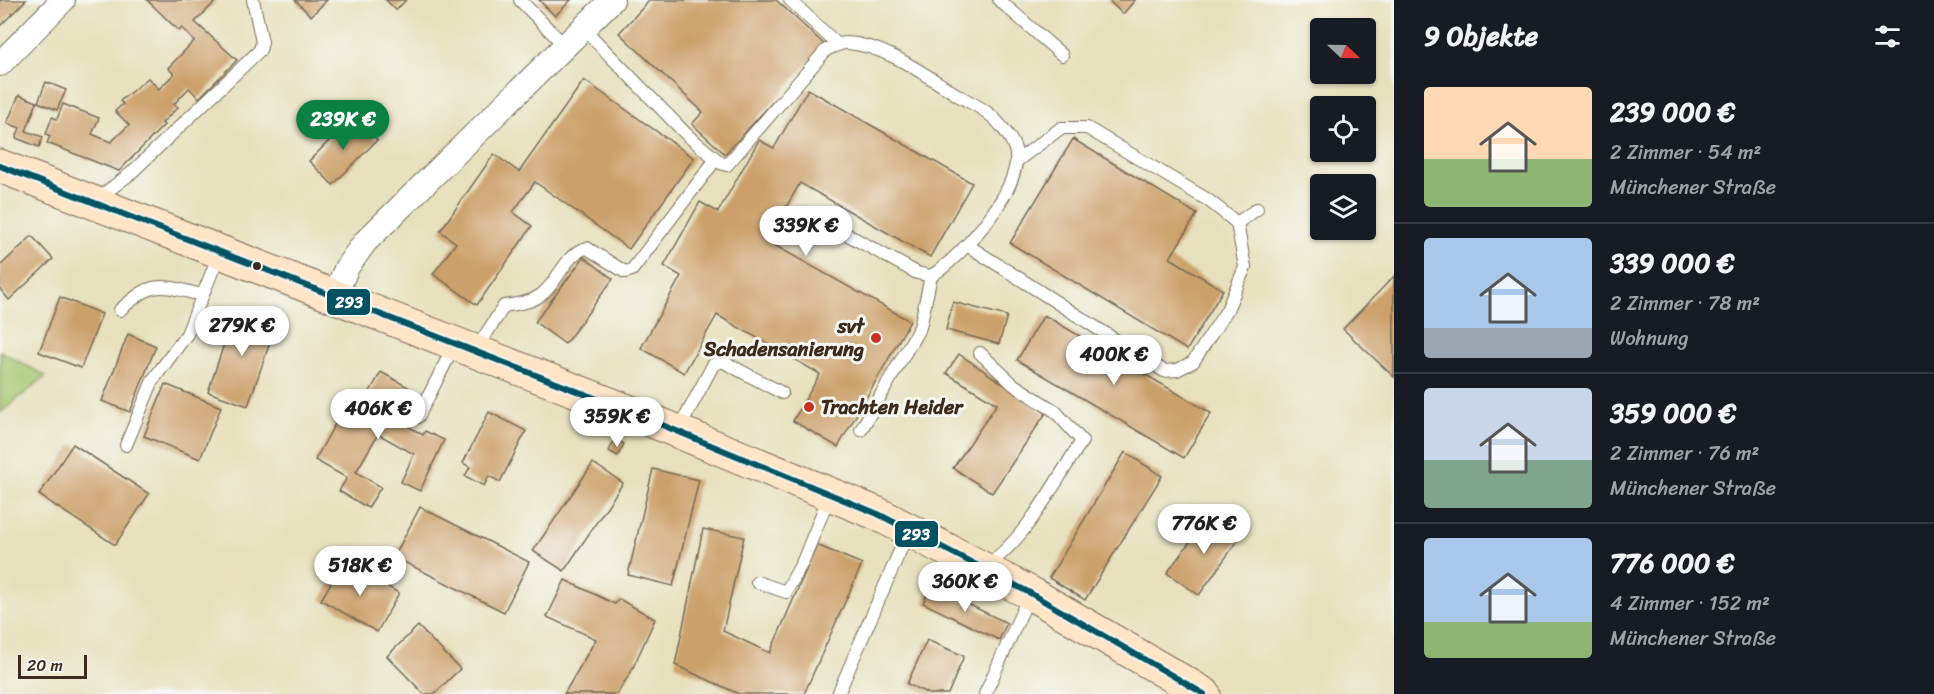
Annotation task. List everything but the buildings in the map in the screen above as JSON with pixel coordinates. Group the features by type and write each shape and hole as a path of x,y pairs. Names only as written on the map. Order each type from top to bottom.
{"main road":[{"path":"0,166 831,493 909,529 1030,593 1204,694"}],"street":[{"path":"0,64 63,0"},
{"path":"334,297 347,267 365,242 612,0"}],"lane":[{"path":"92,204 130,174 260,50 262,42 253,0"},
{"path":"520,0 566,47"},
{"path":"790,0 838,45"},
{"path":"999,0 1062,55"},
{"path":"584,29 688,136 727,165 826,50 845,42 862,45 896,58 991,115 1013,144 1018,160 1014,178 1000,202 946,268 931,276 917,273 819,219"},
{"path":"967,245 1164,371 1177,370 1193,362 1227,310 1245,267 1237,223 1208,200 1086,128 1061,128 1018,160"},
{"path":"418,417 465,348 504,306 532,300 543,294 577,250 587,248 625,272 632,270 716,159"},
{"path":"1237,223 1257,209"},
{"path":"126,445 153,380 187,334 220,251"},
{"path":"861,430 920,327 931,276"},
{"path":"120,310 142,290 157,286 202,295"},
{"path":"980,353 1014,385 1055,411 1083,441 1024,527 1001,556 983,568"},
{"path":"678,432 713,364 722,361 782,393"},
{"path":"757,582 786,592 803,561 831,493"},
{"path":"838,694 909,529"},
{"path":"985,694 1030,593"}],"green space":[{"path":"0,351 46,376 0,413"}],"transit line":[{"name":"293","path":"0,166 633,413 878,514 1030,593 1204,694"}],"place":[{"name":"svt Schadensanierung","path":"876,338"},
{"name":"Trachten Heider","path":"809,407"}]}
